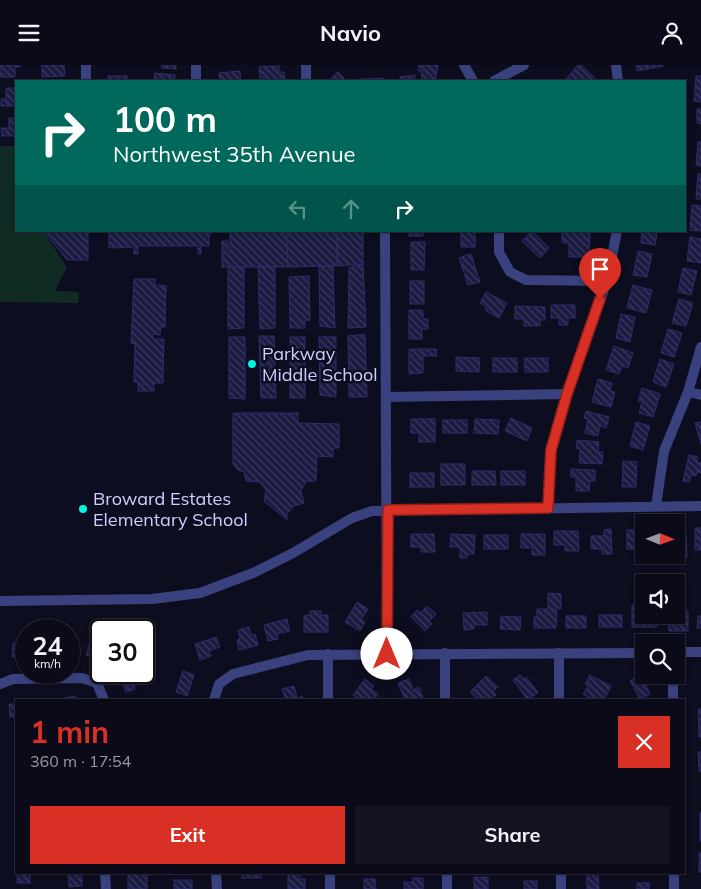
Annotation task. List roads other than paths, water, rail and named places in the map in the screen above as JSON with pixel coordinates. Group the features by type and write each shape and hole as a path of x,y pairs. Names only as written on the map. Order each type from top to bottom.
{"street":[{"path":"86,65 86,80"},
{"path":"196,65 196,80"},
{"path":"306,65 306,80"},
{"path":"464,65 472,80"},
{"path":"496,80 524,65"},
{"path":"616,65 618,80"},
{"path":"385,232 388,510 387,654"},
{"path":"499,232 499,252 510,271 526,280 607,281"},
{"path":"548,508 551,450 567,394 607,281 617,232"},
{"path":"656,506 664,451 688,392 701,347"},
{"path":"688,392 701,395"},
{"path":"387,397 567,394"},
{"path":"0,601 152,599 200,593 253,573 285,557 352,518 372,511 701,506"},
{"path":"685,652 701,652"},
{"path":"445,653 445,699"},
{"path":"559,653 560,699"},
{"path":"214,699 219,684 233,674 308,655 635,653"},
{"path":"328,654 328,699"},
{"path":"0,684 13,679 82,678 98,683 104,699"},
{"path":"673,684 673,699"},
{"path":"105,874 106,889"},
{"path":"216,874 217,889"},
{"path":"330,874 330,889"},
{"path":"447,874 447,889"},
{"path":"561,874 561,889"},
{"path":"674,874 674,889"}],"place":[{"name":"Parkway Middle School","path":"252,364"},
{"name":"Broward Estates Elementary School","path":"83,509"}]}
